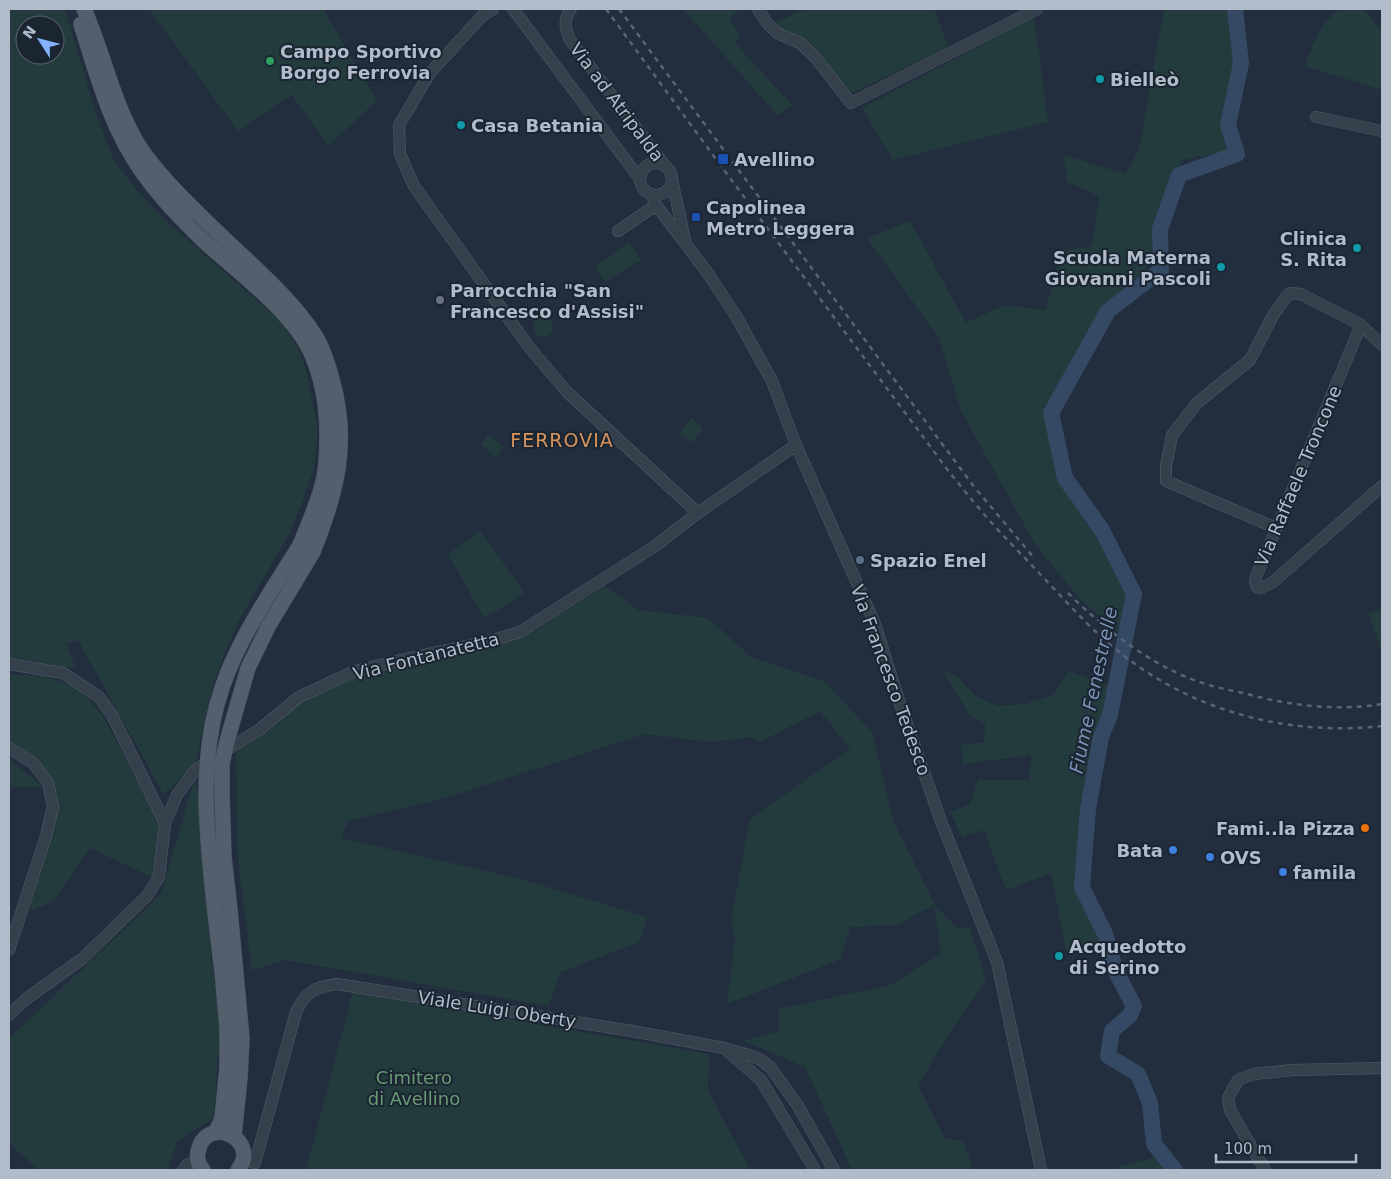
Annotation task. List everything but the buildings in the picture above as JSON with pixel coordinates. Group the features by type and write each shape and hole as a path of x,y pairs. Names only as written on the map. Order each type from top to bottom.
{"main road":[{"path":"74,9 106,104 143,173 204,242 279,310 302,337 312,355 323,389 326,408 327,449 324,481 306,548 248,668 226,741 222,764 224,858 242,1038 234,1136"},
{"path":"84,9 99,45 123,116 141,149 182,198 287,300 316,336 326,354 340,414 339,466 335,491 328,515 234,658 222,689 212,726 205,788 207,834 227,1028 227,1067 222,1119 215,1133"},
{"path":"201,1166 198,1154 202,1141 215,1133 221,1132 234,1136 242,1147 240,1165"}],"street":[{"path":"492,9 483,16 430,73 399,125 400,154 414,186 529,347 566,392 698,513"},
{"path":"513,9 628,162 645,171"},
{"name":"Via ad Atripalda","path":"571,9 565,20 565,28 570,40 669,172"},
{"path":"758,9 767,23 777,33 800,43 814,56 851,103 1037,9"},
{"path":"1316,117 1382,132"},
{"path":"650,145 653,156 645,171 643,188 653,199"},
{"path":"645,171 661,164 669,172 686,244"},
{"path":"618,231 656,195 666,191 671,182 669,172"},
{"name":"Via Francesco Tedesco","path":"653,199 707,272 736,316 772,381 796,445 874,624 942,824 996,962 1041,1170"},
{"path":"1276,528 1166,481 1166,466 1172,435 1197,403 1250,360 1272,317 1290,293 1301,294 1361,325 1382,345"},
{"name":"Via Raffaele Troncone","path":"1361,325 1256,577 1255,582 1257,586 1260,588 1272,582 1382,486"},
{"name":"Via Fontanatetta","path":"9,1015 26,999 82,958 147,896 159,877 164,824 177,795 194,770 260,729 299,697 355,671 493,640 520,632 655,546 698,513 796,445"},
{"path":"9,664 63,673 99,697 112,715 164,824"},
{"path":"9,748 33,763 48,783 53,806 46,836 9,950"},
{"name":"Viale Luigi Oberty","path":"240,1165 255,1164 296,1012 307,994 315,988 326,985 337,984 428,997 724,1048"},
{"path":"724,1048 761,1080 815,1170"},
{"path":"724,1048 761,1060 771,1068 798,1106 834,1170"},
{"path":"1265,1170 1230,1110 1228,1098 1238,1080 1254,1074 1293,1070 1382,1068"},
{"path":"183,1170 188,1166 201,1166"}],"green space":[{"path":"9,9 65,9 98,120 114,161 136,189 164,219 280,321 299,350 306,370 318,430 314,468 301,505 289,534 238,622 212,688 196,762 164,795 78,640 66,644 76,669 9,657"},
{"name":"Campo Sportivo Borgo Ferrovia","path":"149,9 323,9 377,101 328,146 292,95 238,131"},
{"path":"683,9 741,9 729,18 740,37 734,42 792,105 778,116"},
{"path":"805,9 934,9 948,47 849,95 800,39 774,24"},
{"path":"1164,9 1231,9 1238,60 1225,124 1231,150 1182,160 1158,224 1147,268 1105,306 1050,410 1062,475 1093,522 1130,594 1123,637 1078,597 1035,544 961,411 939,338 867,238 910,221 966,323 1005,305 1045,310 1063,251 1092,246 1099,196 1067,182 1064,155 1125,174 1139,150"},
{"path":"1339,9 1364,9 1382,32 1382,90 1305,66 1314,42 1322,28"},
{"path":"1034,17 1048,122 893,160 862,108"},
{"path":"629,243 641,260 605,282 595,266"},
{"path":"543,317 550,320 553,327 550,334 543,337 536,334 533,327 536,320"},
{"path":"692,418 703,429 691,443 679,433"},
{"path":"488,434 503,447 495,457 481,444"},
{"path":"480,531 525,593 484,618 448,554"},
{"path":"605,586 638,610 708,618 751,657 825,682 872,732 894,823 935,905 956,927 970,928 986,981 949,1034 918,1085 945,1138 964,1141 973,1170 852,1170 805,1067 744,1041 779,1031 779,1009 891,985 941,953 934,905 896,925 850,927 841,959 727,1004 735,937 731,920 750,819 850,749 820,711 760,742 753,737 710,742 645,734 442,799 348,821 341,838 521,879 647,917 639,942 561,972 548,1006 285,960 252,970 238,858 236,752 304,700 362,675 526,636"},
{"path":"1382,608 1382,654 1369,613"},
{"path":"942,670 956,676 976,696 997,706 1025,704 1053,695 1069,671 1115,689 1110,715 1101,737 1088,809 1082,887 1106,944 1066,951 1051,873 1006,890 984,830 962,837 950,812 970,804 978,780 1029,780 1031,755 963,764 961,745 984,742 985,723 971,717"},
{"path":"9,674 45,676 79,689 101,713 160,821 154,878 90,848 54,901 32,910 28,900 55,790 45,770 23,752 9,746"},
{"path":"9,759 43,787 9,787"},
{"path":"195,777 200,806 211,956 220,1023 214,1118 177,1141 168,1170 39,1170 9,1143 9,1039 161,894"},
{"name":"Cimitero di Avellino","path":"353,992 709,1054 708,1090 750,1170 306,1170"},
{"path":"1158,1156 1166,1170 1109,1170"}],"waterway":[{"name":"Fiume Fenestrelle","path":"1175,1170 1154,1144 1150,1103 1138,1074 1108,1056 1112,1031 1130,1015 1134,1006 1116,972 1105,934 1082,887 1088,809 1101,737 1110,715 1134,594 1102,530 1065,478 1051,413 1108,311 1161,270 1160,229 1179,175 1237,154 1228,125 1241,63 1235,9"}],"railway":[{"path":"606,9 950,473 995,527 1105,640 1135,664 1166,684 1199,700 1234,713 1270,722 1307,727 1382,726"},
{"path":"619,9 975,488 1035,559"},
{"path":"1068,593 1082,607 1132,647 1150,659 1187,678 1223,689 1300,705 1349,707 1382,704"}],"place":[{"name":"Campo Sportivo Borgo Ferrovia","path":"270,61"},
{"name":"Bielleò","path":"1100,79"},
{"name":"Casa Betania","path":"461,125"},
{"name":"Avellino","path":"723,159"},
{"name":"Capolinea Metro Leggera","path":"696,217"},
{"name":"Clinica S. Rita","path":"1357,248"},
{"name":"Scuola Materna Giovanni Pascoli","path":"1221,267"},
{"name":"Parrocchia \"San Francesco d'Assisi\"","path":"440,300"},
{"name":"Spazio Enel","path":"860,560"},
{"name":"Fami..la Pizza","path":"1365,828"},
{"name":"Bata","path":"1173,850"},
{"name":"OVS","path":"1210,857"},
{"name":"famila","path":"1283,872"},
{"name":"Acquedotto di Serino","path":"1059,956"}],"district":[{"name":"FERROVIA","path":"562,440"}]}
